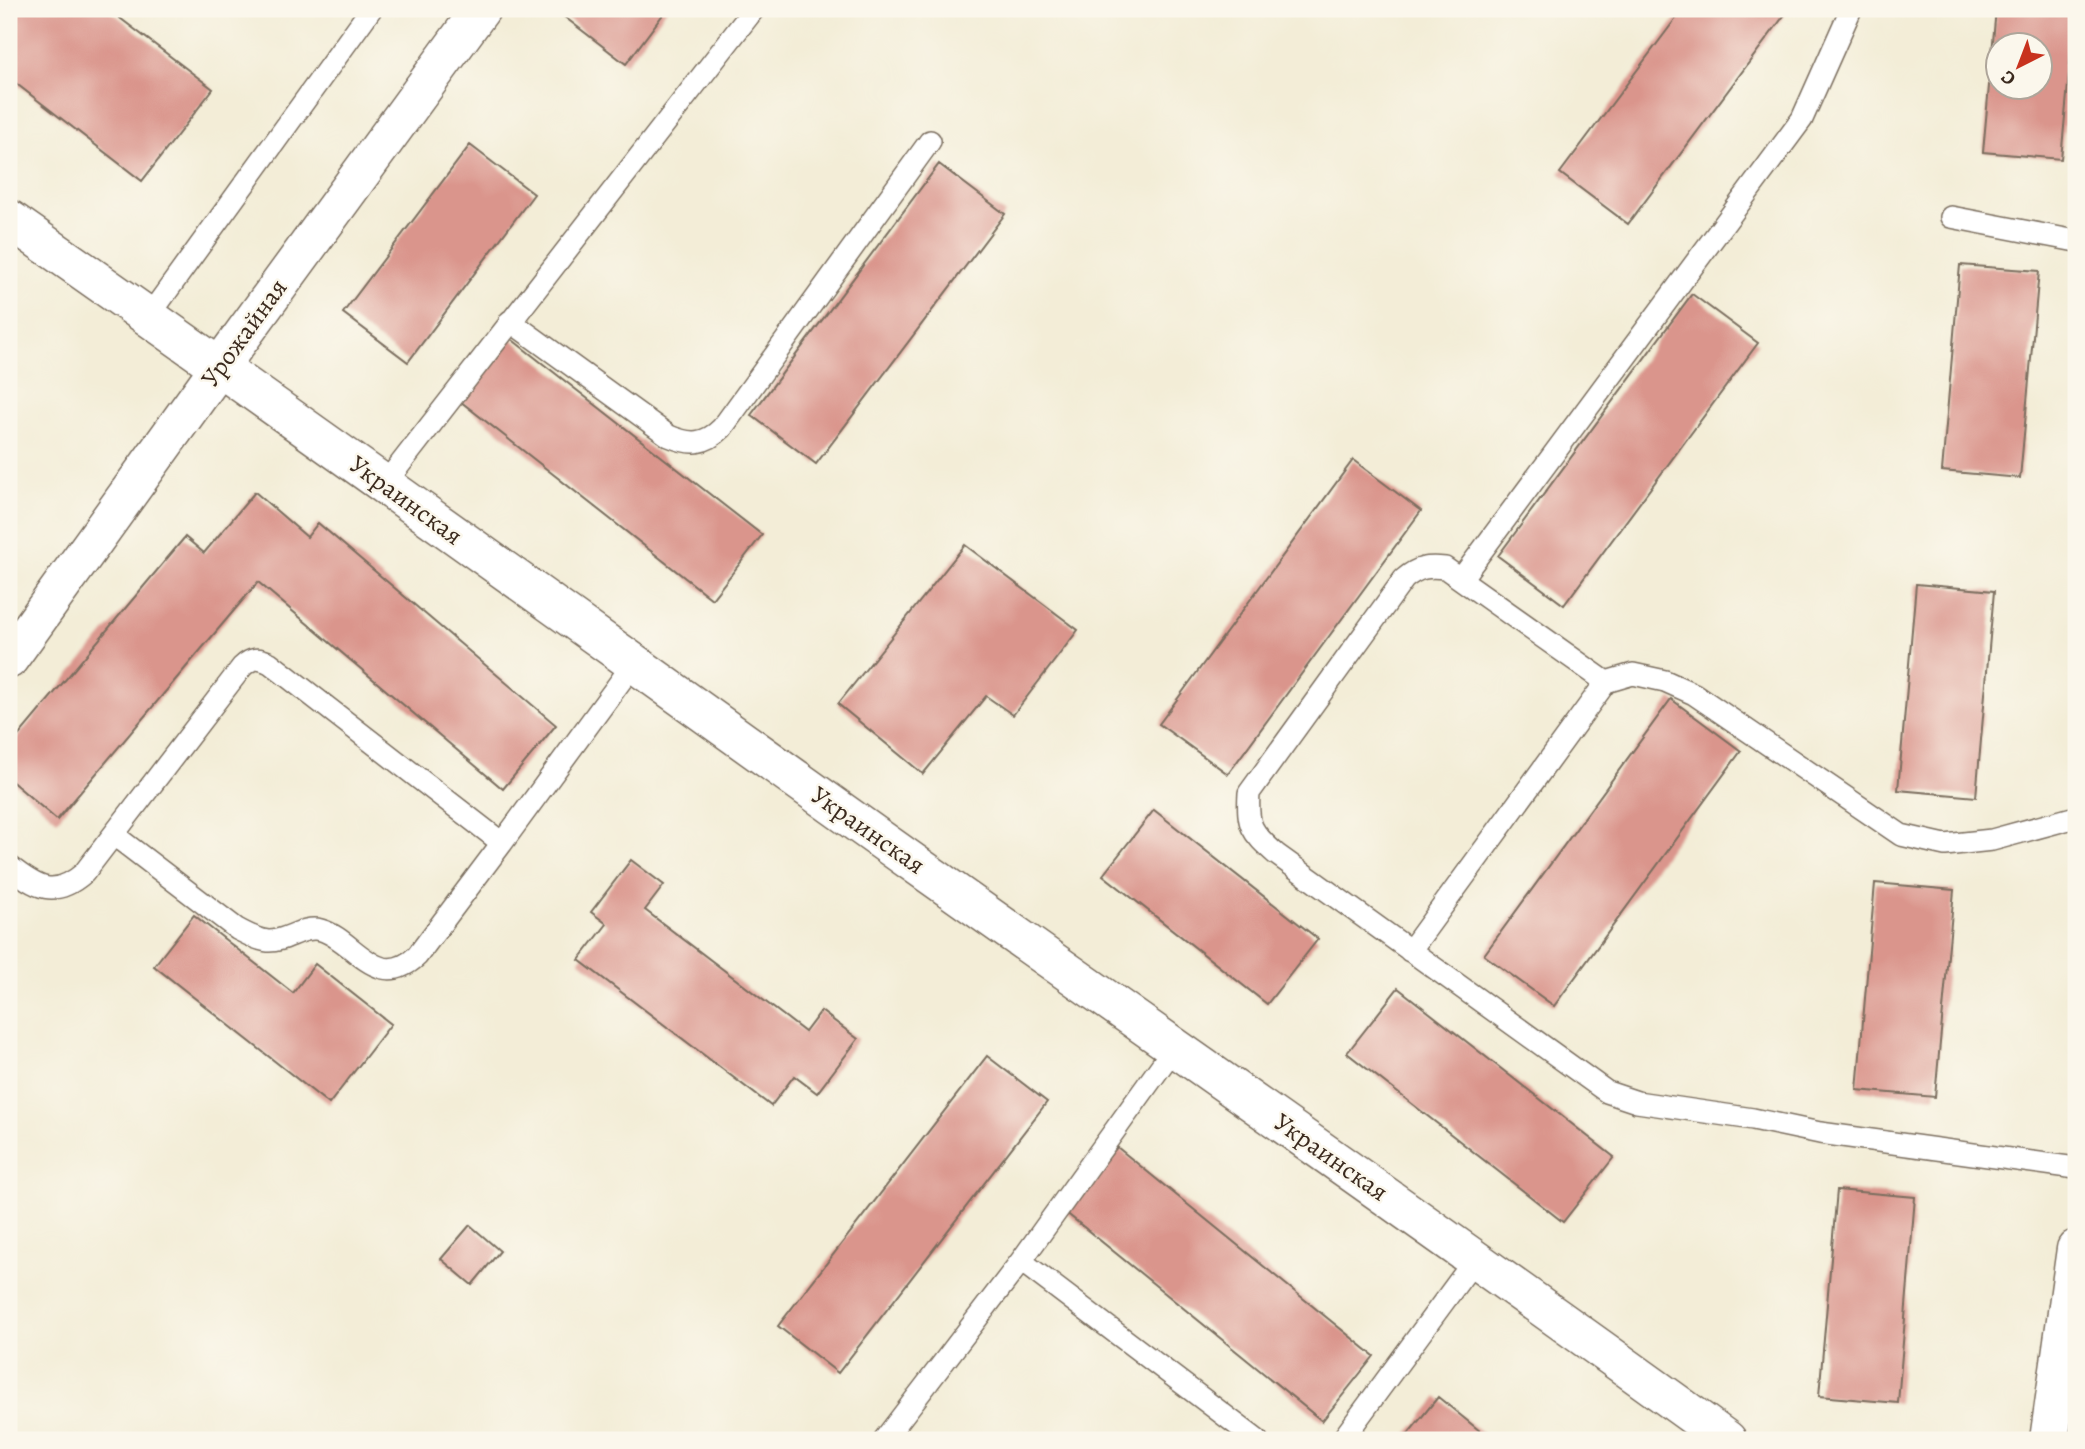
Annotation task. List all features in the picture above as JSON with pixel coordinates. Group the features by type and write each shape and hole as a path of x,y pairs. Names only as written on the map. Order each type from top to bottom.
{"street":[{"name":"Урожайная","path":"9,659 481,9"},
{"name":"Украинская","path":"9,219 220,366 1174,1048 1476,1258 1727,1440"},
{"path":"2049,1440 2076,1249"}],"lane":[{"path":"149,316 371,9"},
{"path":"384,485 754,9"},
{"path":"1461,579 1802,119 1851,9"},
{"path":"510,321 668,436 684,443 699,443 712,439 930,141"},
{"path":"1951,217 2076,241"},
{"path":"1606,682 1445,569 1429,566 1415,570 1404,579 1249,793 1248,818 1257,837 1276,854 1607,1092 1637,1102 1753,1119 1820,1133 2076,1168"},
{"path":"9,866 41,888 57,889 71,884 84,873 114,835 242,667 256,658 270,663 502,843"},
{"path":"114,835 237,929 255,938 271,941 286,939 312,929 323,930 371,964 388,968 402,967 417,956 634,663"},
{"path":"1410,951 1606,682 1633,674 1665,681 1694,694 1901,835 1945,845 1992,840 2076,817"},
{"path":"884,1440 1021,1261 1174,1048"},
{"path":"1342,1440 1476,1258"},
{"path":"1021,1261 1257,1440"}],"building":[{"path":"9,9 108,9 213,89 142,181 9,78"},
{"path":"566,9 667,9 626,64 562,15"},
{"path":"1683,9 1789,9 1628,224 1560,173"},
{"path":"1996,9 2075,9 2061,159 1983,152 1988,102 2054,102 2054,32 1994,32"},
{"path":"470,145 534,194 408,362 343,313"},
{"path":"939,164 1005,214 816,464 751,415"},
{"path":"1960,265 2039,271 2020,478 1942,471"},
{"path":"1692,294 1758,343 1564,605 1498,556"},
{"path":"510,338 762,535 712,599 460,401"},
{"path":"1353,460 1421,511 1228,774 1159,724"},
{"path":"255,492 307,537 318,523 556,725 503,789 258,582 57,820 9,779 9,747 185,537 204,553"},
{"path":"965,545 1078,630 1013,715 986,696 923,774 838,704"},
{"path":"1916,584 1994,591 1976,797 1898,790"},
{"path":"1671,699 1741,751 1554,1006 1484,955"},
{"path":"1154,810 1318,939 1267,1004 1103,875"},
{"path":"631,860 664,885 645,910 805,1032 821,1011 858,1039 817,1093 794,1076 771,1106 579,960 607,924 591,912"},
{"path":"1875,883 1954,890 1935,1097 1857,1090"},
{"path":"194,915 293,993 315,964 391,1024 329,1104 154,966"},
{"path":"1398,988 1614,1157 1563,1222 1347,1053"},
{"path":"987,1056 1047,1102 838,1373 778,1326"},
{"path":"1117,1147 1374,1356 1322,1421 1064,1211"},
{"path":"1837,1190 1915,1197 1898,1403 1819,1396"},
{"path":"470,1225 500,1251 472,1285 441,1259"},
{"path":"1438,1397 1491,1440 1403,1440"}]}
